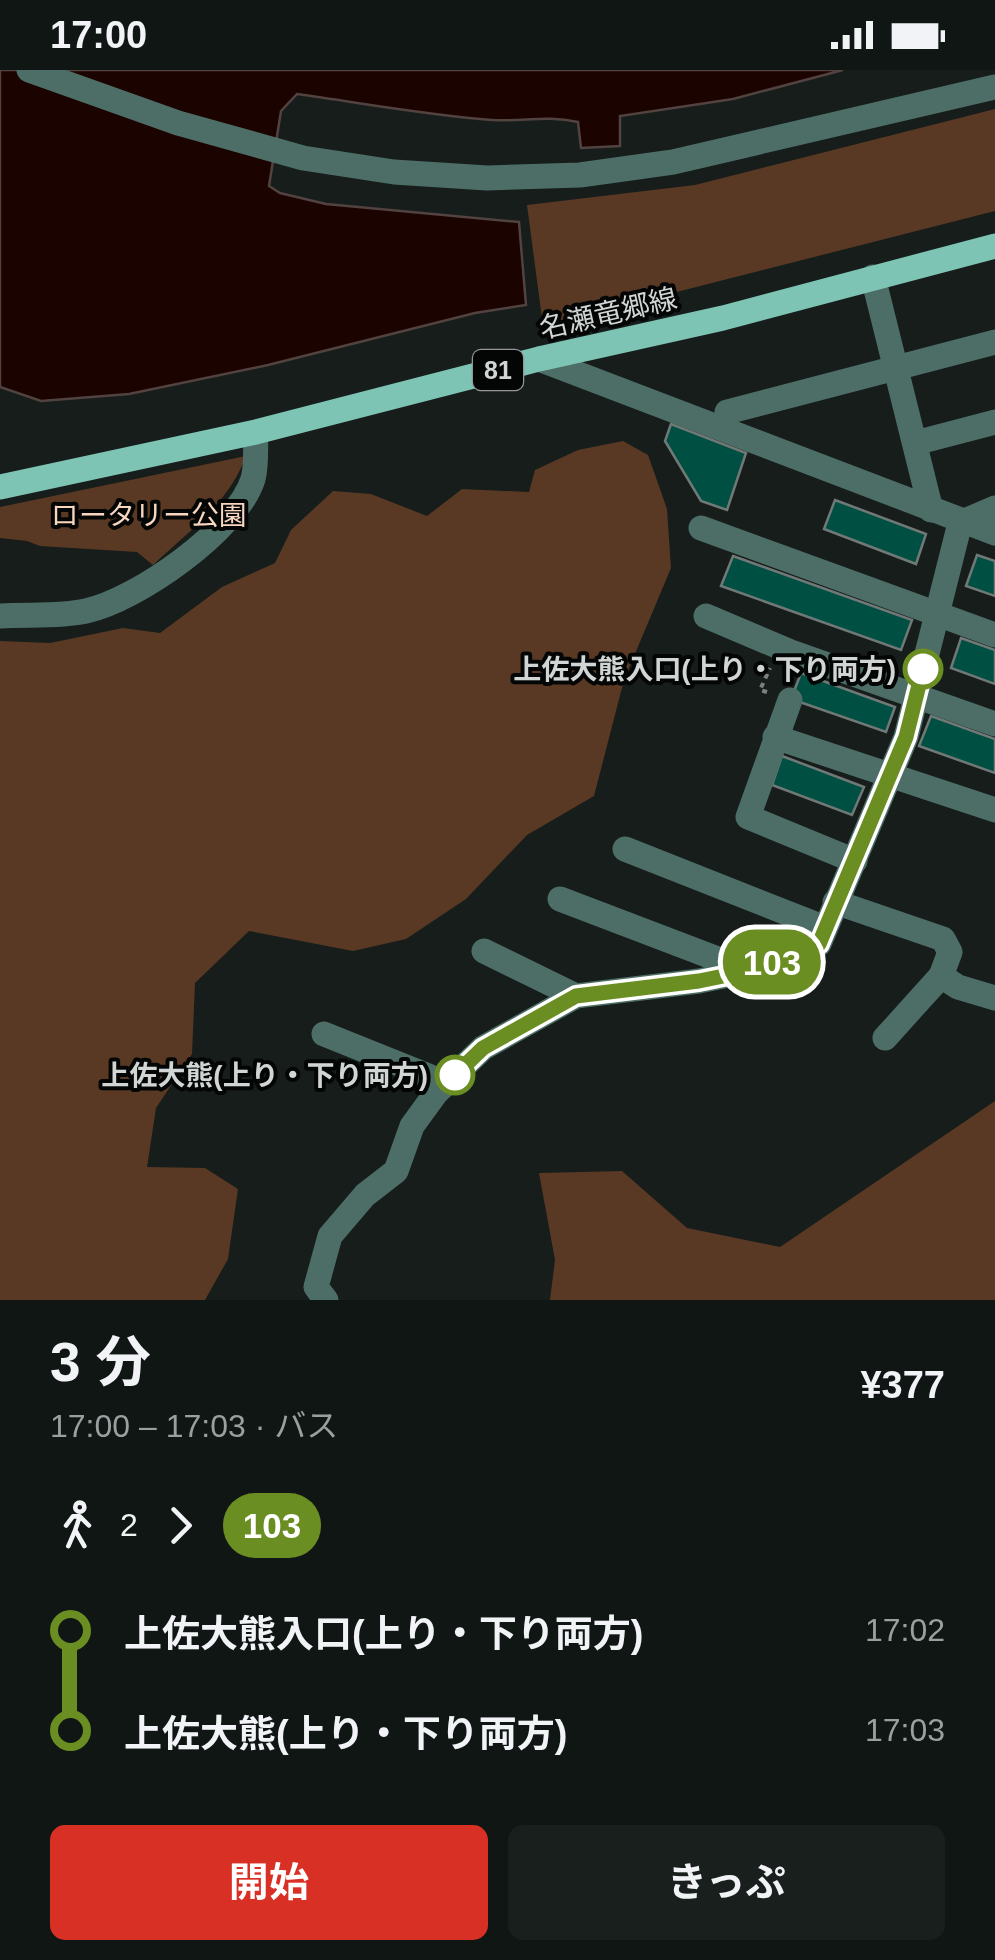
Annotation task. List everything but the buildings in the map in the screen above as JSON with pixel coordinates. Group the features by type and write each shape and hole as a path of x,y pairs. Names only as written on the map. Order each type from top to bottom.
{"main road":[{"name":"名瀬竜郷線","path":"0,488 256,432 539,359 723,318 995,246"}],"street":[{"path":"28,70 178,123 303,158 394,172 487,178 580,174 673,162 995,87"},
{"path":"873,277 931,510"},
{"path":"727,412 995,342"},
{"path":"539,359 995,534"},
{"path":"914,442 995,422"},
{"path":"0,616 86,611 140,588 169,570 203,544 247,492 254,476 256,432"},
{"path":"960,523 995,508"},
{"path":"326,1300 316,1286 330,1236 365,1195 396,1171 412,1126 446,1083 483,1048 576,996 748,971 819,944 906,737 960,523"},
{"path":"701,528 995,635"},
{"path":"706,616 779,647 995,724"},
{"path":"790,700 748,817 855,861"},
{"path":"776,737 995,810"},
{"path":"625,849 825,928"},
{"path":"560,899 748,971"},
{"path":"835,902 942,939 950,952 941,976 885,1038"},
{"path":"484,951 576,996"},
{"path":"941,976 958,987 995,998"},
{"path":"324,1034 446,1083"}],"path":[{"path":"779,647 760,690 790,700"}],"green space":[{"path":"995,109 995,211 543,326 527,205 695,185"},
{"path":"623,441 648,455 667,509 671,568 624,680 594,796 527,835 466,899 406,939 353,951 249,931 195,983 192,1054 156,1108 147,1167 205,1168 238,1189 228,1259 205,1300 0,1300 0,641 50,643 123,628 160,633 222,587 275,563 291,530 333,491 371,494 427,516 462,489 529,492 535,470 578,450"},
{"name":"ロータリー公園","path":"246,456 219,502 153,565 137,552 40,546 0,538 0,507"},
{"path":"995,1101 995,1300 550,1300 555,1260 539,1173 622,1171 687,1228 780,1247"}],"shaded area":[{"path":"0,70 843,70 733,99 620,116 620,146 581,148 578,122 468,118 297,94 281,111 269,186 280,193 326,204 519,222 526,305 475,313 268,365 129,394 41,401 0,387"}],"bus line":[{"name":"103","path":"455,1075 483,1048 576,996 748,971 819,944 906,737 923,669"}],"place":[{"name":"上佐大熊入口(上り・下り両方)","path":"923,669"},
{"name":"上佐大熊(上り・下り両方)","path":"455,1075"}]}
